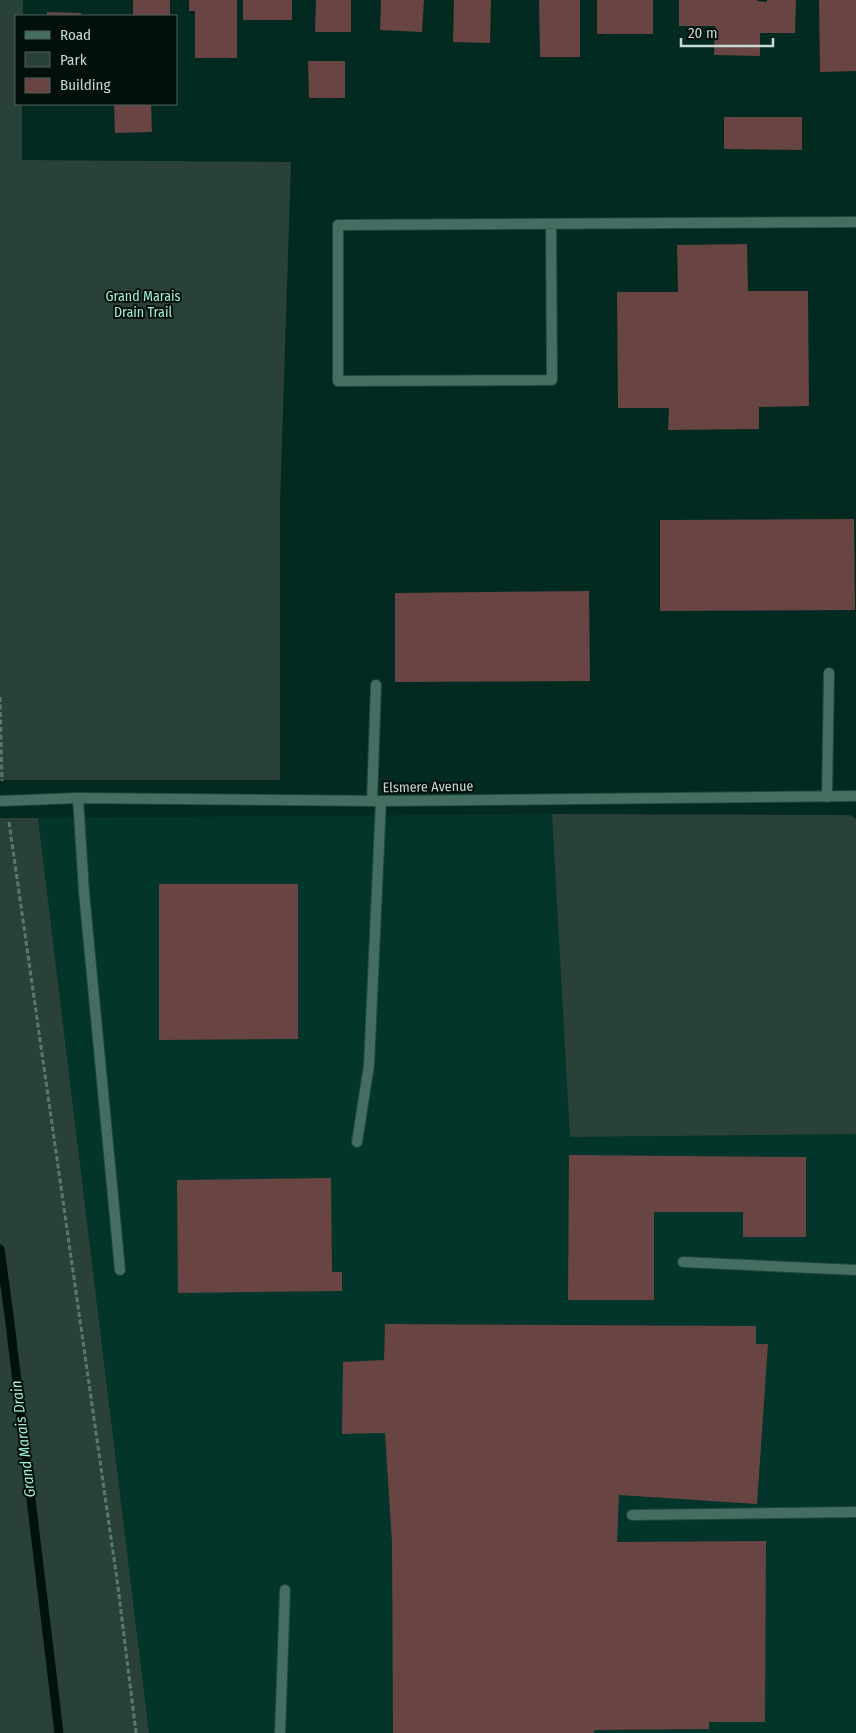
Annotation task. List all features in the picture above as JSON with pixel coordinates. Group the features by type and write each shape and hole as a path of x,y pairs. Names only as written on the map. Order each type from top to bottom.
{"street":[{"path":"551,224 552,380 338,381 338,225 856,222"},
{"path":"827,797 829,672"},
{"path":"357,1142 369,1066 376,801 376,685"},
{"name":"Elsmere Avenue","path":"0,801 78,798 376,801 856,796"},
{"path":"78,798 84,892 120,1270"},
{"path":"683,1262 856,1270"},
{"path":"632,1515 856,1512"},
{"path":"280,1733 285,1590"}],"path":[{"path":"0,697 2,780"},
{"path":"9,818 118,1587 136,1733"}],"shaded area":[{"path":"552,814 571,1137 856,1134 856,1733 149,1733 38,818"}],"green space":[{"name":"Grand Marais Drain Trail","path":"0,0 23,0 23,15 15,15 15,105 22,105 22,160 291,162 280,503 280,780 0,780"},
{"path":"552,814 850,815 856,819 856,1134 570,1137"},
{"path":"0,818 38,818 149,1733 0,1733"}],"building":[{"path":"133,0 170,0 170,15 133,15"},
{"path":"189,0 237,0 237,58 195,58 195,11 189,11"},
{"path":"243,0 292,0 292,20 243,20"},
{"path":"316,0 351,0 351,32 315,32"},
{"path":"381,0 424,0 422,32 380,30"},
{"path":"454,0 491,0 490,43 453,42"},
{"path":"539,0 580,0 580,57 540,57"},
{"path":"597,0 653,0 653,34 597,34"},
{"path":"679,0 757,0 767,2 767,0 796,0 795,33 760,33 760,56 714,55 715,26 679,26"},
{"path":"819,0 856,0 856,71 820,72"},
{"path":"47,12 81,13 81,15 47,15"},
{"path":"308,61 345,61 345,98 309,98"},
{"path":"114,105 151,105 152,132 115,133"},
{"path":"724,117 802,117 802,150 724,149"},
{"path":"747,244 748,291 808,291 809,406 759,407 759,429 668,430 669,408 618,408 617,292 678,292 677,245"},
{"path":"854,519 855,610 660,611 660,520"},
{"path":"589,591 590,681 395,682 395,593"},
{"path":"159,884 298,884 298,1039 159,1040"},
{"path":"569,1155 806,1157 806,1237 743,1237 743,1212 654,1212 654,1300 568,1300"},
{"path":"331,1178 332,1272 342,1272 342,1291 178,1293 177,1180"},
{"path":"385,1324 756,1326 756,1344 768,1344 757,1504 619,1495 617,1542 766,1541 765,1722 709,1722 709,1729 594,1730 594,1733 393,1733 392,1543 385,1433 342,1434 343,1362 384,1360"}],"waterway":[{"name":"Grand Marais Drain","path":"0,1249 59,1733"}]}
